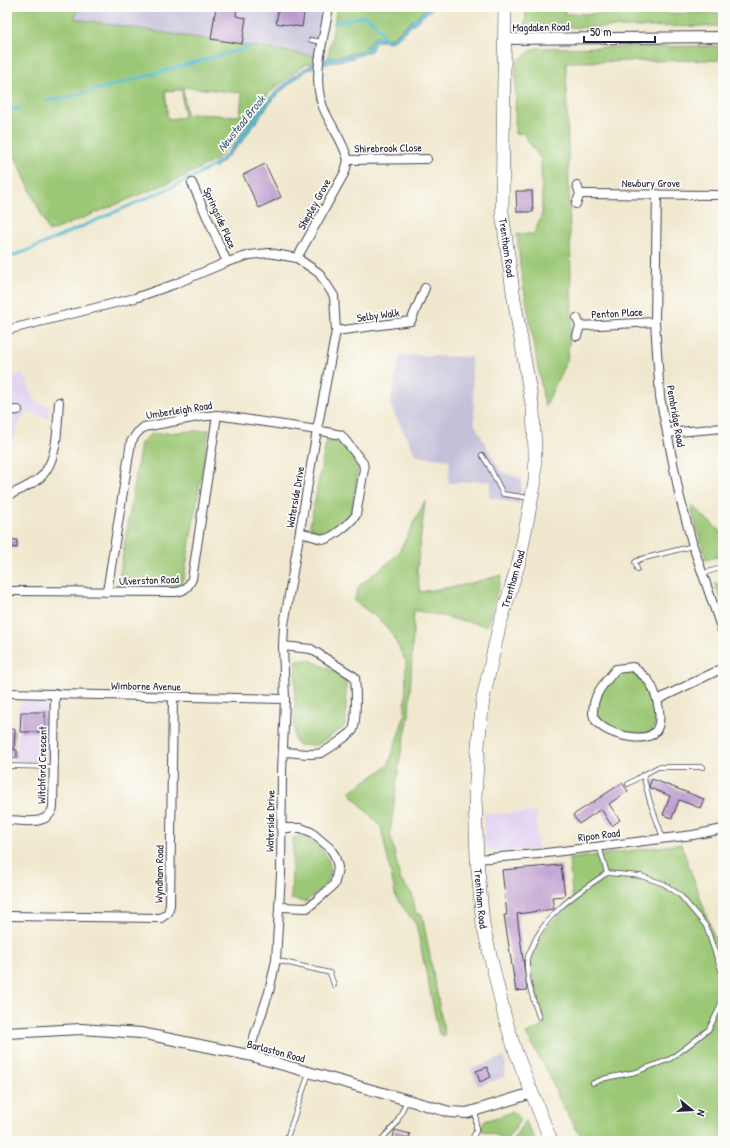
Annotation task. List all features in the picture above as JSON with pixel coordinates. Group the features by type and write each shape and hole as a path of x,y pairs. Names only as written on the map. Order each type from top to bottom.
{"main road":[{"name":"Trentham Road","path":"505,7 502,212 514,299 533,410 535,481 519,562 499,627 482,699 475,797 476,859 483,925 505,1018 532,1093 552,1141"}],"street":[{"path":"329,7 318,71 318,80 323,107 342,143 348,160"},
{"name":"Magdalen Road","path":"504,39 723,37"},
{"name":"Shirebrook Close","path":"348,160 427,159"},
{"name":"Shepley Grove","path":"296,258 345,172 348,160"},
{"name":"Springside Place","path":"192,183 227,262"},
{"path":"576,204 580,194 577,185"},
{"name":"Newbury Grove","path":"580,194 723,195"},
{"name":"Pembridge Road","path":"657,194 654,322 660,397 680,498 693,546 723,633"},
{"name":"Waterside Drive","path":"7,330 135,298 175,284 227,262 250,255 269,253 296,258 319,273 334,296 336,331 317,430 284,625 283,646 285,699 282,828 280,907 276,960 268,992 248,1055"},
{"name":"Selby Walk","path":"336,331 411,321 425,288"},
{"name":"Penton Place","path":"577,336 579,322 654,322"},
{"path":"7,496 41,476 52,459 59,402"},
{"path":"7,411 18,410"},
{"name":"Umberleigh Road","path":"107,592 130,449 134,437 144,427 217,415 341,435 362,463 364,469 356,515 352,521 331,536 324,539 300,532"},
{"name":"Ulverston Road","path":"7,591 176,592 183,591 188,587 192,580 217,415"},
{"path":"667,433 723,428"},
{"path":"283,646 311,649 350,673 355,677 356,684 355,723 353,730 349,735 320,753 283,752"},
{"path":"633,667 648,680 657,700 659,714 656,731 651,735 642,738 631,737 604,728 595,721 592,713 596,694 616,669 633,667"},
{"path":"657,700 723,668"},
{"name":"Wimborne Avenue","path":"7,694 285,699"},
{"name":"Witchford Crescent","path":"7,820 42,821 51,814 53,808 55,695"},
{"name":"Wyndham Road","path":"7,916 161,918 168,913 170,905 172,697"},
{"path":"280,907 306,908 334,885 338,867 335,856 330,848 311,832 300,828 282,828"},
{"name":"Ripon Road","path":"476,859 538,854 693,835 723,829"},
{"name":"Barlaston Road","path":"7,1033 81,1029 141,1033 248,1055 450,1112 468,1113 532,1093"}],"lane":[{"path":"311,40 323,42"},
{"path":"482,455 503,494 532,498"},
{"path":"637,569 635,562 641,559 693,546"},
{"path":"702,574 723,567"},
{"path":"7,766 54,767"},
{"path":"628,784 658,767 703,767"},
{"path":"643,775 650,802 663,838"},
{"path":"599,846 607,874"},
{"path":"538,1017 530,991 527,960 532,944 542,927 569,899 607,874 641,876 664,884 680,895 706,926 723,980"},
{"path":"276,960 330,974 334,985"},
{"path":"593,1083 606,1078 636,1072 670,1059 690,1045 708,1029 720,1009 723,994"},
{"path":"286,1141 309,1072"},
{"path":"383,1140 396,1124 407,1100"},
{"path":"471,1141 476,1131 476,1110"}],"shaded area":[{"path":"77,7 324,7 315,56 75,19"},
{"path":"400,355 471,357 475,425 501,472 522,479 519,504 489,497 491,481 448,483 450,460 416,456 390,405"},
{"path":"23,374 37,403 49,406 49,418 26,412 18,424 9,451 7,452 7,377"},
{"path":"24,700 43,701 51,709 51,755 45,761 17,760 19,706"},
{"path":"536,812 538,850 495,851 490,849 485,844 484,814"},
{"path":"503,1057 506,1066 504,1077 478,1086 471,1069"}],"green space":[{"path":"7,7 77,7 75,19 315,56 314,62 305,65 268,94 242,130 216,160 183,177 49,232 7,138","holes":["183,87 242,93 240,116 186,115","182,90 184,117 168,119 165,91"]},
{"path":"337,7 428,7 393,37 369,42 364,50 339,57 328,58"},
{"path":"526,7 565,7 565,14 723,13 723,26 525,28"},
{"path":"723,46 723,60 566,62 572,321 567,360 545,407 520,266 517,234 534,234 542,214 541,160 523,133 515,134 516,62 535,48"},
{"path":"209,430 184,577 180,584 175,586 118,585 141,443 151,434"},
{"path":"339,441 355,459 358,469 353,504 350,516 325,535 310,526 326,442"},
{"path":"425,501 417,570 420,592 464,585 502,575 487,626 414,610 409,717 400,758 390,833 400,879 412,894 416,914 422,914 445,1036 439,1034 416,924 396,898 381,827 349,792 388,766 405,714 406,661 390,631 375,616 354,601 359,586 399,552"},
{"path":"690,504 723,534 723,555 706,560"},
{"path":"723,581 723,603 715,584"},
{"path":"296,660 310,660 329,669 346,680 346,722 344,727 317,745 298,745 294,739"},
{"path":"633,669 647,681 655,700 656,723 650,734 631,736 604,727 595,713 599,694 617,671"},
{"path":"301,836 313,842 323,852 327,857 330,870 328,880 325,884 305,902 291,899 293,838"},
{"path":"681,844 723,962 723,1141 584,1141 570,1119 557,1095 549,1074 526,1034 545,1025 531,970 531,954 548,926 573,903 569,859"},
{"path":"512,1112 521,1119 507,1139 481,1130 482,1124 485,1121"},
{"path":"525,1121 536,1141 512,1141"}],"water":[{"path":"428,7 434,7 392,42 375,42 371,51 353,58 336,61 307,70 280,92 270,103 240,144 215,168 215,163 230,150 263,106 293,77 308,67 323,60 362,52 374,37 389,39 393,37"}],"building":[{"path":"216,7 237,7 236,16 246,18 242,44 211,39"},
{"path":"279,7 305,7 302,27 276,23"},
{"path":"265,164 281,197 259,208 243,175"},
{"path":"516,191 532,191 533,212 517,212"},
{"path":"7,539 17,540 17,548 7,547"},
{"path":"21,712 45,712 45,732 20,732"},
{"path":"7,729 15,729 14,750 17,750 17,758 7,758"},
{"path":"652,779 704,799 700,808 679,800 672,818 663,815 670,796 650,788 649,786"},
{"path":"622,783 628,791 609,804 620,820 612,826 601,809 579,824 573,815"},
{"path":"561,865 565,896 552,897 554,909 517,914 527,990 516,991 504,915 507,915 502,870"},
{"path":"487,1067 491,1077 480,1082 476,1071"},
{"path":"395,1130 410,1134 408,1141 392,1141"}],"waterway":[{"path":"334,23 363,16 374,23 386,40"},
{"path":"46,101 70,97 250,47"},
{"path":"7,112 20,108"},
{"name":"Newstead Brook","path":"7,258 31,249 183,182 217,164"}]}
